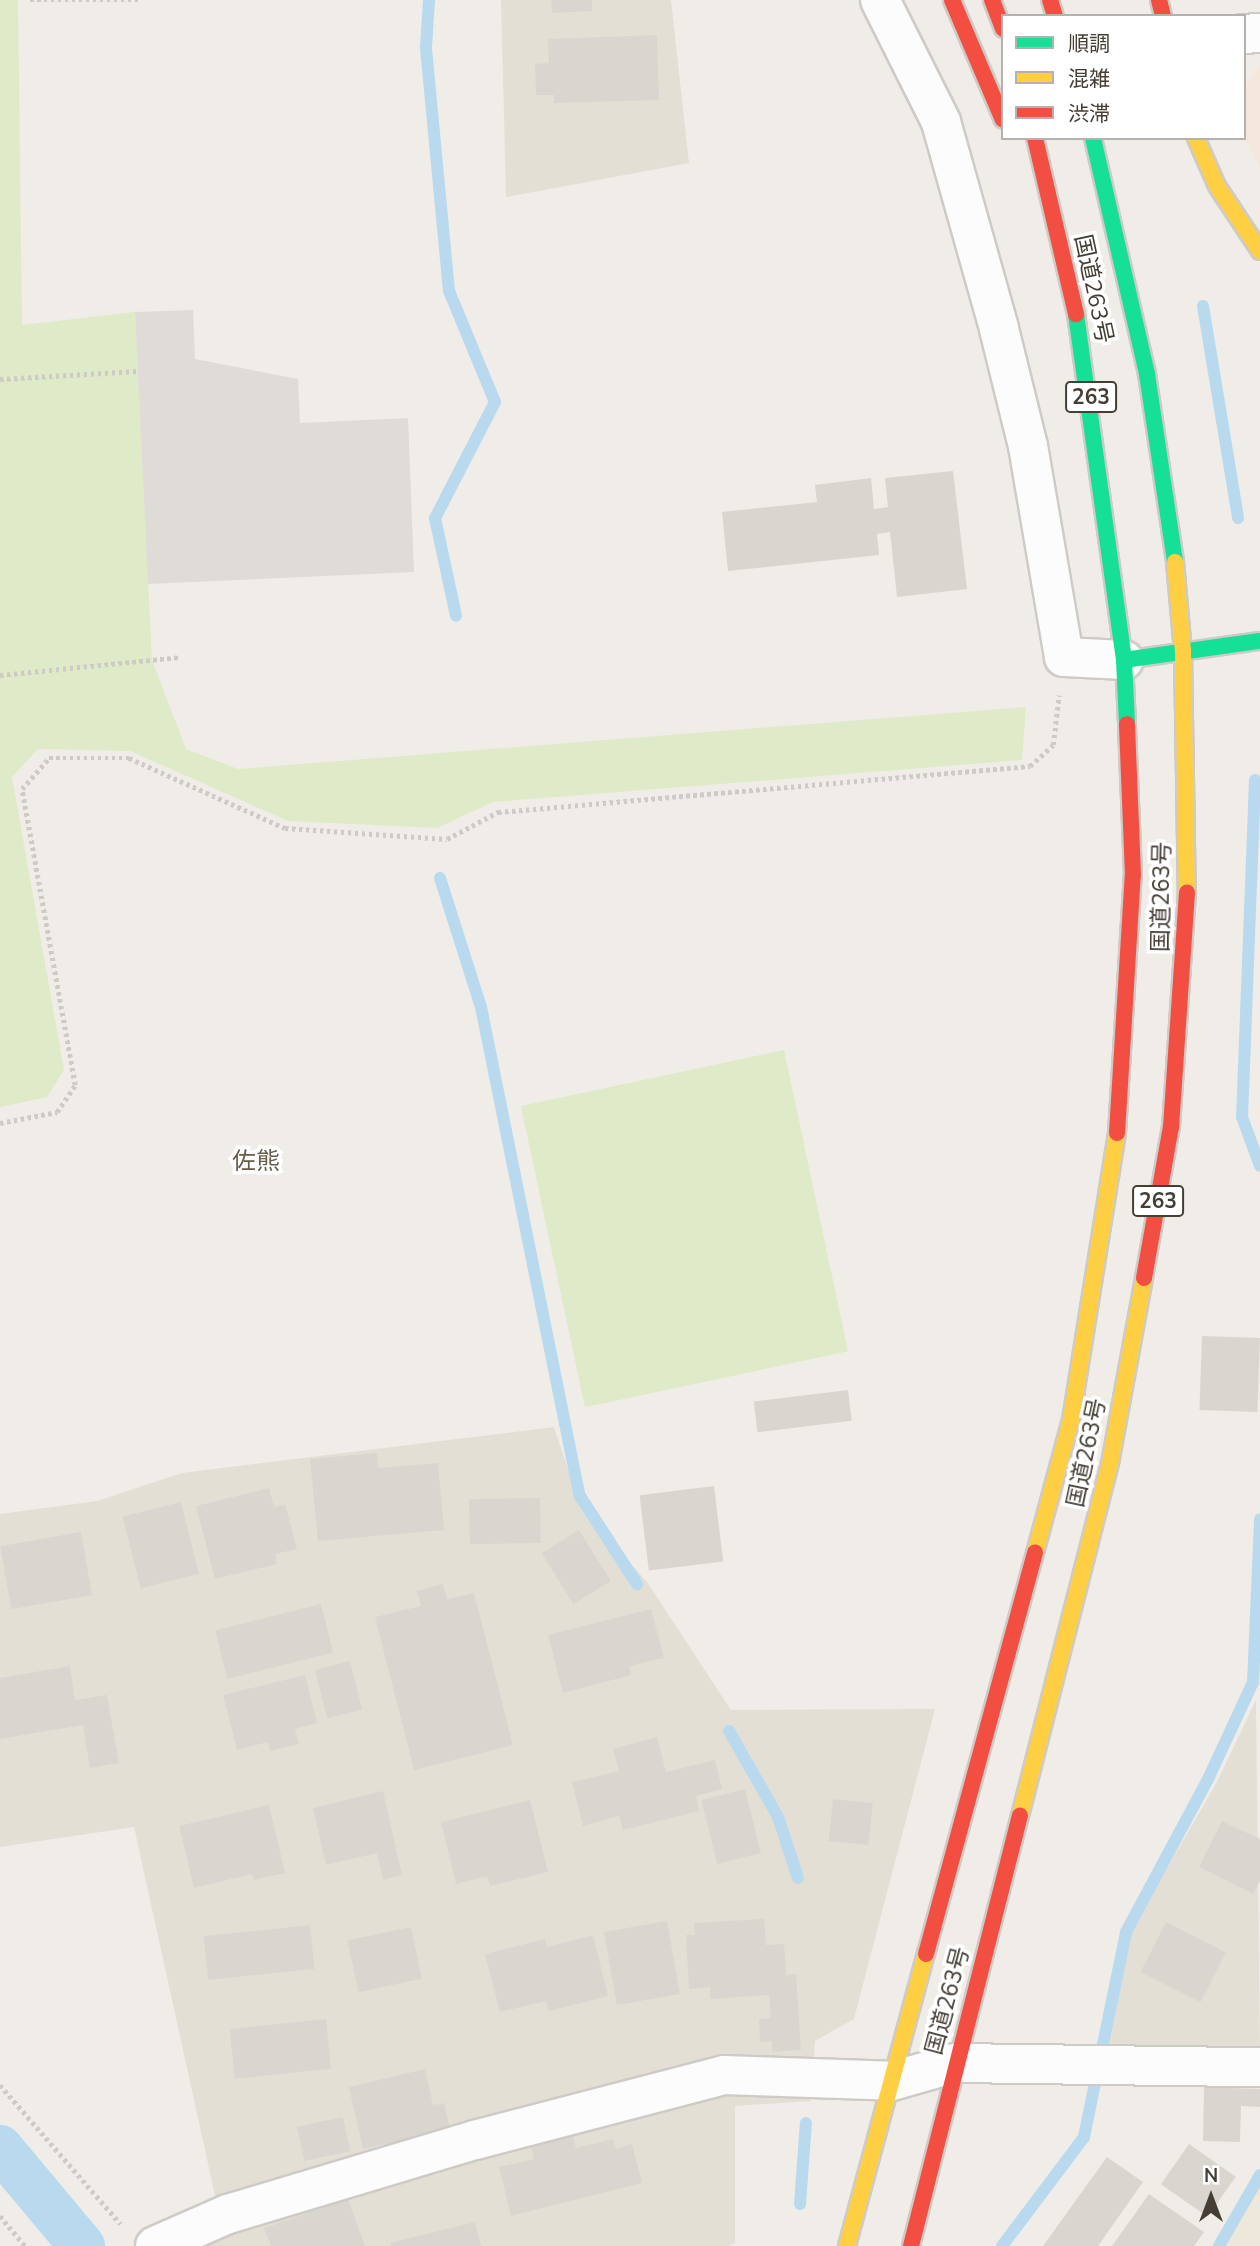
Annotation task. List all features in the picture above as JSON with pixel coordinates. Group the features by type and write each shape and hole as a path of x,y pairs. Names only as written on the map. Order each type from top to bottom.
{"main road":[{"path":"952,0 1001,115"},
{"path":"992,0 1001,24"},
{"name":"国道263号","path":"847,2246 1071,1420 1113,1170 1133,875 1124,660 1082,337 1035,140"},
{"name":"国道263号","path":"911,2246 955,2063 1111,1458 1171,1127 1187,910 1184,651 1174,546 1147,374 1093,140"},
{"path":"1197,140 1217,186 1260,251"},
{"path":"1028,188 1082,337"},
{"path":"1124,660 1260,641"}],"street":[{"path":"880,0 942,122 1028,446 1064,657 1124,660"},
{"path":"143,2241 462,2143 724,2076 892,2081 955,2063 1260,2067"}],"path":[{"path":"30,0 138,0"},
{"path":"0,379 138,372"},
{"path":"0,675 180,657"},
{"path":"0,1123 57,1112 75,1085 22,789 49,758 129,758 285,828 447,839 498,812 1030,766 1053,745 1064,657"},
{"path":"0,2085 143,2241"},
{"path":"0,2216 25,2246"}],"shaded area":[{"path":"501,0 671,0 689,163 506,197"},
{"path":"1260,65 1260,169 1246,140 1246,85"},
{"path":"193,310 195,359 298,379 300,423 408,418 414,572 148,584 135,312"},
{"path":"554,1427 580,1506 647,1582 731,1710 935,1709 854,2019 815,2041 811,2101 735,2106 735,2243 729,2246 160,2246 216,2200 134,1827 0,1847 0,1514 97,1501 182,1473"},
{"path":"1256,1700 1260,2054 1109,2048 1130,1932 1217,1782"},
{"path":"1260,2186 1260,2246 1224,2246"}],"green space":[{"path":"0,0 18,0 22,325 135,312 152,660 186,749 238,769 1026,707 1022,760 493,802 437,828 288,821 130,751 38,749 12,777 64,1070 47,1097 0,1107"},
{"path":"784,1050 848,1351 585,1407 521,1106"}],"building":[{"path":"551,0 592,0 592,11 552,13"},
{"path":"657,35 659,100 554,103 554,95 536,95 535,64 549,63 548,39"},
{"path":"953,471 967,589 897,597 890,532 877,534 879,555 728,571 722,512 817,502 815,485 871,478 874,509 888,507 885,478"},
{"path":"1202,1336 1260,1338 1257,1412 1199,1410"},
{"path":"848,1390 852,1421 757,1432 754,1402"},
{"path":"377,1453 378,1468 438,1463 444,1530 318,1541 310,1459"},
{"path":"714,1486 723,1561 649,1571 640,1495"},
{"path":"269,1488 274,1507 285,1504 297,1549 275,1554 277,1564 215,1579 196,1506"},
{"path":"540,1498 541,1543 470,1544 469,1499"},
{"path":"181,1502 199,1574 141,1588 123,1517"},
{"path":"579,1530 611,1581 573,1604 542,1553"},
{"path":"81,1532 92,1595 11,1609 0,1546"},
{"path":"443,1584 447,1599 474,1593 513,1745 414,1770 375,1617 421,1606 417,1591"},
{"path":"321,1604 333,1653 227,1679 215,1630"},
{"path":"651,1609 664,1658 629,1666 631,1675 563,1693 548,1635"},
{"path":"350,1661 362,1710 327,1718 315,1670"},
{"path":"70,1666 75,1700 107,1695 119,1763 90,1768 83,1725 0,1739 0,1678"},
{"path":"305,1675 317,1723 295,1729 299,1744 270,1751 268,1742 237,1750 223,1695"},
{"path":"657,1737 666,1772 715,1760 722,1789 696,1796 699,1811 623,1830 619,1816 583,1826 572,1782 619,1771 613,1749"},
{"path":"745,1789 761,1853 717,1864 701,1800"},
{"path":"383,1791 402,1875 383,1880 377,1853 326,1865 313,1808"},
{"path":"833,1799 873,1803 868,1845 829,1841"},
{"path":"530,1800 548,1872 490,1886 487,1876 456,1884 441,1822"},
{"path":"269,1805 285,1873 254,1880 252,1874 194,1888 179,1826"},
{"path":"1222,1821 1260,1839 1260,1881 1253,1894 1199,1867"},
{"path":"764,1919 766,1945 784,1944 786,1975 796,1974 801,2050 772,2052 772,2041 760,2042 759,2019 771,2018 769,1995 710,1999 710,1987 689,1989 686,1935 695,1935 694,1923"},
{"path":"667,1921 680,1994 617,2005 604,1932"},
{"path":"1166,1922 1226,1952 1200,2002 1141,1972"},
{"path":"310,1925 315,1969 208,1980 204,1936"},
{"path":"411,1927 422,1979 358,1992 347,1941"},
{"path":"593,1935 608,1996 549,2011 546,2001 500,2012 485,1954 545,1939 547,1947"},
{"path":"326,2019 331,2069 235,2079 230,2029"},
{"path":"425,2069 433,2105 444,2103 450,2129 363,2149 349,2087"},
{"path":"1204,2087 1260,2089 1260,2107 1241,2106 1240,2142 1203,2141"},
{"path":"343,2117 350,2151 304,2161 297,2127"},
{"path":"573,2136 576,2148 613,2139 616,2149 632,2144 642,2183 511,2216 499,2167 534,2159 531,2147"},
{"path":"1189,2144 1236,2177 1208,2217 1161,2184"},
{"path":"1107,2157 1143,2182 1098,2246 1043,2246"},
{"path":"1149,2194 1204,2232 1194,2246 1112,2246"},
{"path":"348,2199 365,2246 271,2246 264,2228"},
{"path":"475,2222 481,2246 391,2246 390,2243"}],"waterway":[{"path":"429,0 426,48 449,291 495,402 435,518 456,616"},
{"path":"1203,306 1238,518"},
{"path":"1255,780 1242,1117 1260,1166"},
{"path":"440,878 481,1007 580,1496 637,1584"},
{"path":"1002,2246 1084,2137 1126,1932 1209,1777 1253,1682 1260,1519"},
{"path":"729,1731 778,1817 798,1878"},
{"path":"800,2204 806,2123"},
{"path":"0,2148 82,2246"},
{"path":"1219,2246 1260,2175"}],"traffic: fast":[{"path":"1093,140 1147,374 1175,562"},
{"path":"1076,314 1124,660 1127,724"},
{"path":"1124,660 1260,641"}],"traffic: slow":[{"path":"1197,140 1217,186 1260,251"},
{"path":"1175,562 1183,651 1187,893"},
{"path":"1035,1553 1071,1420 1117,1133"},
{"path":"1020,1816 1111,1458 1144,1278"},
{"path":"847,2246 926,1954"}],"traffic: jam":[{"path":"952,0 1001,115"},
{"path":"992,0 1001,24"},
{"path":"1050,0 1054,14"},
{"path":"1159,0 1162,14"},
{"path":"1035,140 1076,314"},
{"path":"1117,1133 1133,875 1127,724"},
{"path":"1144,1278 1171,1127 1187,893"},
{"path":"926,1954 1035,1553"},
{"path":"911,2246 1020,1816"}],"district":[{"name":"佐熊","path":"256,1162"}]}
